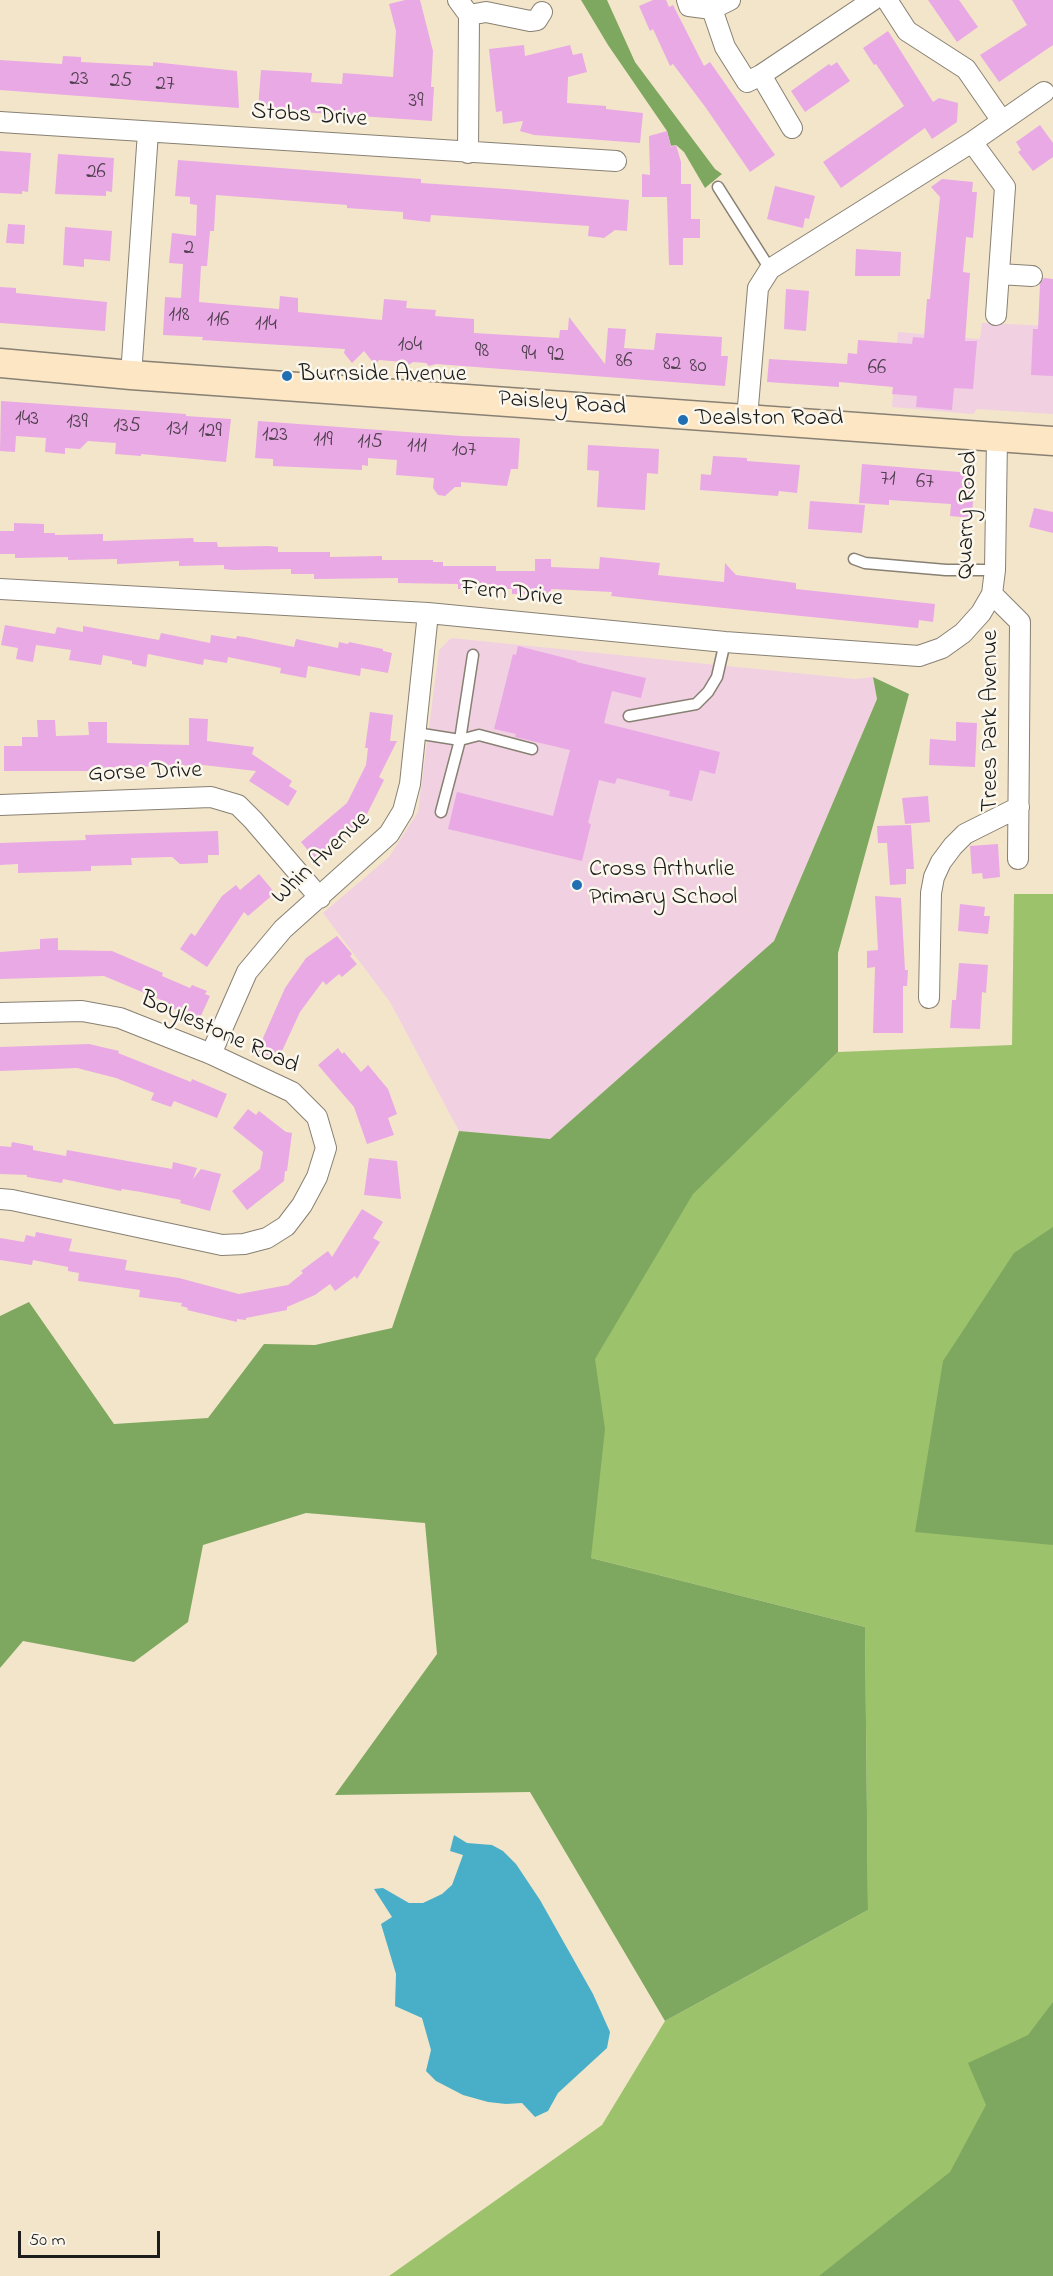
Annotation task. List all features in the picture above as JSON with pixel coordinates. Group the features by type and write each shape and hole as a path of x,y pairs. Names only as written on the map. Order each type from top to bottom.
{"main road":[{"name":"Paisley Road","path":"0,363 131,375 1053,441"}],"street":[{"path":"687,0 689,6 721,4 725,47 747,82 873,0"},
{"path":"887,0 907,31 966,69 1002,121"},
{"path":"468,153 464,7 530,21 537,20 542,12"},
{"path":"761,75 792,128"},
{"path":"747,418 758,288 770,269 972,142 1044,92"},
{"name":"Stobs Drive","path":"0,122 616,161"},
{"path":"131,375 148,132"},
{"path":"972,142 1005,187 996,315"},
{"path":"999,274 1032,276"},
{"name":"Quarry Road","path":"992,594 995,570 997,438"},
{"name":"Fern Drive","path":"0,589 429,613 725,642 919,657 942,648 963,633 981,613 992,594"},
{"name":"Trees Park Avenue","path":"992,594 1020,622 1018,859"},
{"name":"Whin Avenue","path":"211,1054 247,972 283,929 389,834 403,811 410,784 429,613"},
{"name":"Gorse Drive","path":"0,805 211,797 220,799 238,805 254,820 320,898"},
{"path":"929,998 931,893 934,877 952,846 965,834 1018,807"},
{"name":"Boylestone Road","path":"0,1014 82,1011 120,1018 211,1054 292,1092 317,1117 326,1148 317,1177 302,1205 286,1226 267,1238 244,1244 222,1245 0,1199"}],"lane":[{"path":"718,187 770,269"},
{"path":"854,559 865,563 946,570 995,570"},
{"path":"629,716 696,704 708,692 717,677 725,642"},
{"path":"441,812 460,740 473,655"},
{"path":"416,733 460,740 479,735 532,748"}],"shaded area":[{"path":"982,323 1053,326 1053,414 977,409 973,414 892,407 898,332 980,339"},
{"name":"Cross Arthurlie Primary School","path":"451,638 855,679 873,677 877,699 774,941 550,1139 459,1131 390,1002 323,913 389,857 418,812 439,650"}],"green space":[{"path":"581,0 607,0 635,62 715,169 722,174 705,188 684,152 676,145 671,146 667,131 608,45"},
{"path":"873,677 909,694 838,953 838,1052 693,1194 595,1359 605,1429 591,1558 865,1627 868,1910 665,2021 530,1792 335,1795 437,1654 425,1523 306,1513 203,1545 188,1622 134,1662 23,1641 0,1668 0,1316 29,1302 114,1424 208,1418 264,1344 315,1345 392,1328 459,1131 550,1139 774,941 877,699"},
{"path":"1014,894 1053,894 1053,2276 389,2276 602,2125 665,2021 868,1910 865,1627 591,1558 594,1359 692,1194 838,1052 1012,1045"},
{"path":"1053,1227 1053,1545 915,1532 943,1361 1014,1253"},
{"path":"1053,2002 1053,2276 819,2276 950,2172 986,2105 968,2063 1028,2035"}],"water":[{"path":"454,1835 467,1843 492,1845 503,1851 516,1864 540,1900 593,1994 610,2032 607,2048 558,2093 548,2111 535,2117 522,2103 488,2102 463,2095 436,2081 426,2071 431,2050 422,2018 395,2006 396,1974 381,1924 392,1917 374,1889 383,1888 409,1903 423,1903 442,1894 452,1885 463,1855 450,1851"}],"building":[{"path":"405,0 420,0 433,51 432,121 258,109 261,70 312,73 311,82 342,84 343,73 393,77 396,31 389,4"},
{"path":"653,0 666,0 669,7 673,5 704,66 710,62 775,155 750,172 673,64 670,66 653,29 650,31 639,6"},
{"path":"928,0 959,0 978,27 957,42"},
{"path":"1012,0 1053,0 1053,45 999,82 980,55 1027,25"},
{"path":"888,31 933,102 939,98 958,103 957,122 932,139 925,128 841,188 823,162 904,106 863,48"},
{"path":"524,45 525,56 570,45 573,55 582,53 587,72 568,77 567,103 606,106 606,109 643,113 640,143 534,135 520,131 523,121 503,124 502,111 496,112 489,49"},
{"path":"63,56 81,57 81,62 153,66 153,62 237,71 239,108 0,90 0,60 62,64"},
{"path":"837,62 850,81 805,112 791,91 829,64 831,66"},
{"path":"1040,125 1053,143 1053,157 1033,171 1018,152 1021,150 1016,142"},
{"path":"667,131 671,147 676,145 681,162 681,184 691,184 691,219 700,219 700,238 683,238 683,265 669,265 667,197 642,197 642,174 650,175 649,136"},
{"path":"0,151 31,153 28,192 0,193"},
{"path":"58,154 114,158 112,192 106,191 106,196 55,194"},
{"path":"178,160 421,179 421,183 629,200 627,231 615,230 604,238 588,236 589,226 431,215 430,222 403,219 403,212 347,208 347,205 216,195 214,231 210,231 207,266 201,266 199,302 279,309 280,296 298,298 298,312 382,320 384,299 407,301 406,308 436,310 435,316 474,319 474,333 559,338 560,330 568,330 569,317 605,364 608,328 626,329 624,348 654,350 656,333 722,337 721,356 728,356 725,386 436,364 429,366 426,363 413,362 407,366 403,362 379,360 375,365 364,351 352,363 344,353 345,349 202,340 203,337 163,335 165,297 181,298 183,264 169,263 172,233 196,236 197,205 190,204 190,197 175,196"},
{"path":"942,179 973,182 972,192 977,192 973,238 966,237 963,272 970,273 965,341 977,341 973,389 954,388 952,410 916,407 917,396 892,394 893,387 839,382 839,387 767,382 769,359 847,364 848,353 857,354 858,340 912,344 913,337 924,338 940,197 931,187"},
{"path":"775,186 815,196 809,219 805,218 803,228 767,219"},
{"path":"8,224 25,225 24,244 6,243"},
{"path":"65,227 112,231 110,261 84,259 84,267 63,265"},
{"path":"856,249 901,252 900,276 855,276"},
{"path":"1044,278 1053,279 1053,376 1031,375 1033,329 1038,329 1040,284"},
{"path":"0,287 16,288 16,293 107,302 105,331 0,323"},
{"path":"786,289 809,291 806,331 784,329"},
{"path":"1,401 231,419 226,462 141,454 141,456 115,454 116,443 88,441 80,449 65,448 65,454 45,452 46,438 16,436 15,452 0,451"},
{"path":"258,421 518,438 520,439 518,469 511,469 507,486 461,482 461,487 455,487 445,496 438,495 433,488 434,478 396,475 397,460 368,458 368,466 362,465 362,470 273,466 273,459 255,458"},
{"path":"588,445 659,449 658,474 647,473 645,510 597,507 599,471 587,470"},
{"path":"713,456 800,465 797,493 779,491 778,496 700,490 701,474 711,475"},
{"path":"862,464 971,473 972,518 950,516 951,504 889,500 889,505 859,503"},
{"path":"810,501 865,505 862,533 808,529"},
{"path":"1034,508 1053,512 1053,533 1029,527"},
{"path":"14,523 44,524 44,533 55,533 55,535 103,534 103,541 193,538 194,542 217,542 218,547 269,546 278,547 278,552 330,552 330,557 382,556 382,560 433,560 433,562 443,562 443,566 496,566 496,571 535,571 535,559 551,559 551,567 599,569 600,557 660,563 658,575 724,582 725,563 736,575 796,583 796,589 935,604 933,622 919,620 918,628 611,596 612,592 551,589 551,593 512,594 512,589 458,589 458,584 398,583 398,578 314,579 314,574 291,574 291,569 233,570 224,569 224,565 179,566 179,561 117,564 117,559 15,558 15,554 0,554 0,531 14,531"},
{"path":"5,625 55,634 57,627 83,632 83,626 159,640 161,633 210,643 211,635 236,639 237,636 245,637 294,647 296,639 338,648 339,642 348,644 349,642 392,653 388,673 361,668 360,676 308,666 306,678 280,673 281,668 228,657 227,663 204,659 203,665 148,654 146,667 132,664 132,661 103,655 101,665 69,660 71,650 36,645 33,662 16,659 18,648 1,645"},
{"path":"518,646 646,678 641,698 612,691 604,723 720,752 715,774 700,770 692,801 669,796 670,791 617,778 615,784 599,780 588,823 591,824 582,861 448,829 457,792 553,816 570,750 515,737 516,734 494,729 513,654 516,655"},
{"path":"370,712 393,715 390,741 397,741 379,777 384,780 366,816 316,860 301,842 347,803 366,765 368,748 365,748"},
{"path":"189,718 208,719 207,741 254,747 252,754 292,781 289,786 297,791 288,806 249,781 256,771 203,765 91,768 91,771 4,771 4,746 22,746 22,737 38,737 37,720 55,720 56,736 89,735 88,722 107,722 107,743 189,745"},
{"path":"956,722 977,723 975,767 929,765 930,739 956,741"},
{"path":"928,796 930,822 905,824 902,798"},
{"path":"911,825 914,869 906,869 906,884 890,885 887,843 878,843 877,826"},
{"path":"218,831 219,855 208,855 208,863 180,864 172,857 131,858 132,865 91,866 91,871 18,873 18,864 0,865 0,843 86,840 85,835"},
{"path":"998,844 1000,877 983,879 982,873 972,874 970,846"},
{"path":"259,874 275,893 248,916 244,912 207,967 180,949 191,933 195,936 222,896 236,885 240,890"},
{"path":"875,896 901,898 905,970 908,970 907,986 903,986 903,1033 873,1033 875,967 867,968 867,951 878,950"},
{"path":"960,904 985,907 984,916 990,916 988,934 958,931"},
{"path":"337,936 357,964 342,977 339,974 326,985 323,981 300,1012 276,1064 256,1054 285,988 306,958"},
{"path":"58,938 58,950 112,951 163,973 162,976 190,988 192,985 207,991 205,994 210,996 199,1020 165,1005 166,1002 104,976 0,979 0,952 40,949 40,939"},
{"path":"959,963 988,965 986,993 982,992 980,1029 950,1028 952,1000 956,1000"},
{"path":"89,1044 119,1051 118,1053 227,1094 217,1118 174,1101 171,1107 151,1100 154,1093 116,1078 77,1068 0,1071 0,1047"},
{"path":"338,1048 361,1072 368,1065 388,1089 397,1114 388,1118 394,1135 367,1144 354,1107 318,1065"},
{"path":"248,1109 256,1115 259,1111 286,1132 292,1133 284,1181 247,1210 232,1191 260,1169 263,1152 233,1128"},
{"path":"12,1142 33,1146 33,1150 66,1156 67,1150 172,1169 173,1162 197,1168 193,1179 201,1169 221,1174 210,1211 180,1203 181,1200 141,1192 122,1189 121,1191 63,1179 62,1183 27,1177 27,1175 0,1174 0,1146 11,1147"},
{"path":"369,1158 397,1161 401,1199 364,1195"},
{"path":"362,1209 383,1222 373,1238 380,1242 357,1279 355,1276 335,1291 330,1284 315,1295 287,1307 287,1310 246,1318 246,1320 237,1319 237,1322 187,1310 188,1308 181,1306 182,1303 139,1297 140,1290 78,1281 79,1273 68,1271 68,1267 33,1260 32,1265 0,1260 0,1238 24,1242 26,1235 35,1237 36,1232 72,1239 69,1251 127,1260 125,1270 179,1278 239,1294 288,1285 303,1273 301,1271 328,1251 332,1257"}],"place":[{"name":"Burnside Avenue","path":"287,376"},
{"name":"Dealston Road","path":"683,420"},
{"name":"Cross Arthurlie Primary School","path":"577,885"}]}
